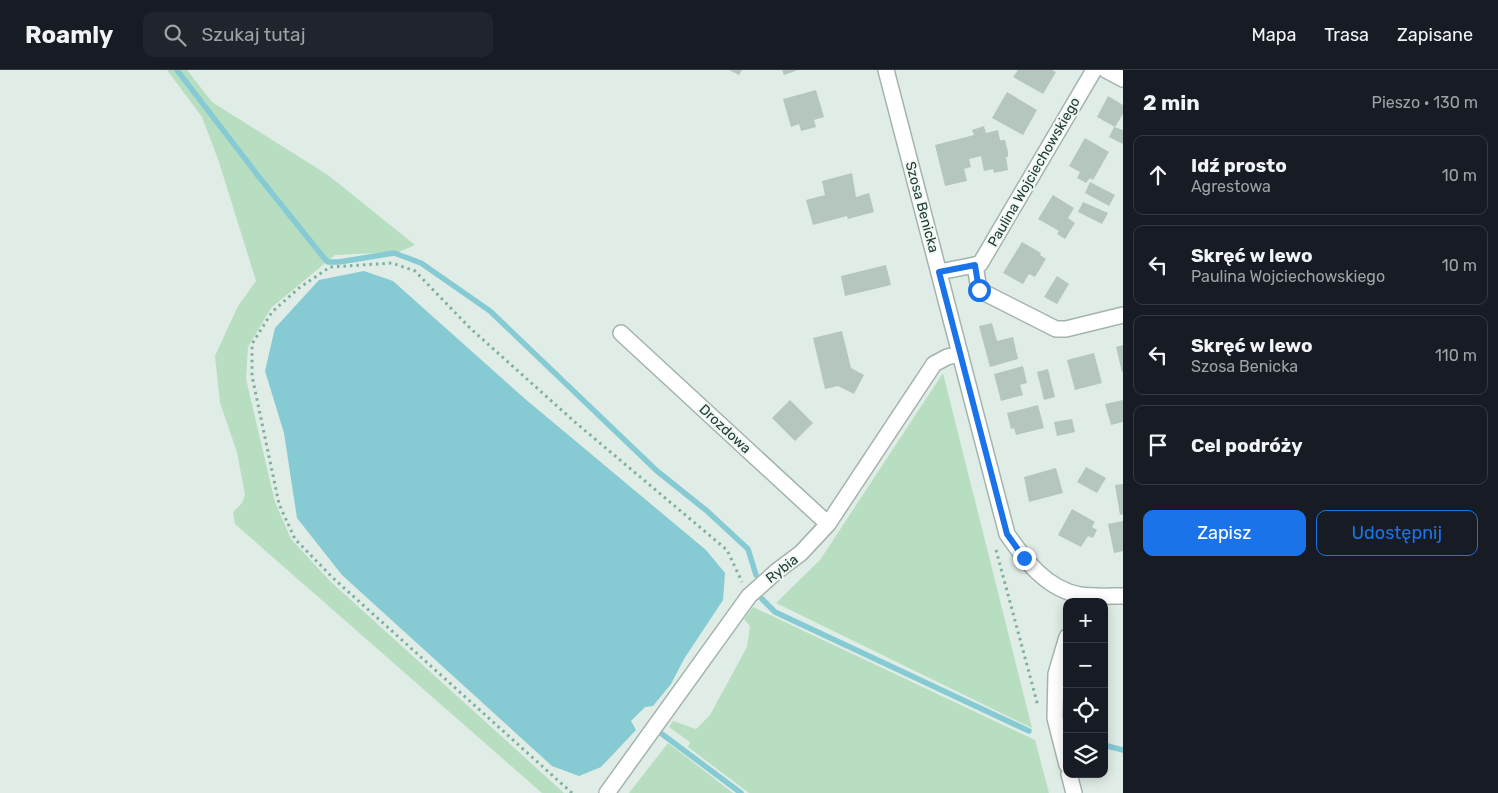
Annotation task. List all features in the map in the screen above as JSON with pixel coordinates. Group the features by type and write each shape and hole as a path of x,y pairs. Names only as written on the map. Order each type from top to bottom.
{"street":[{"name":"Szosa Benicka","path":"886,70 1007,534 1024,558 1040,575 1078,598"},
{"name":"Paulina Wojciechowskiego","path":"975,265 980,264 1094,70"},
{"path":"1106,70 1123,79"},
{"path":"939,272 975,265 979,290 1056,329 1066,330 1123,315"},
{"name":"Drozdowa","path":"621,333 828,524"},
{"name":"Rybia","path":"607,793 749,596 777,571 802,553 828,524 934,364 947,357 960,354"},
{"path":"1078,598 1123,596"},
{"path":"1063,751 1055,718 1056,674 1065,643"},
{"path":"1070,778 1074,793"}],"path":[{"path":"572,793 333,578 295,539 280,504 252,376 252,344 272,312 299,288 330,267 392,263 415,271 470,328 576,423 727,550 749,596"}],"green space":[{"path":"167,70 187,70 212,102 328,175 415,245 399,252 335,255 271,308 248,347 246,379 275,502 291,539 330,581 564,793 542,793 235,524 233,512 242,503 245,495 237,452 220,403 215,356 238,306 256,281 219,162 202,117"},
{"path":"943,373 1032,728 776,603 820,560"},
{"path":"753,607 1035,740 1049,793 749,793 688,747 690,742 669,727 673,721 696,729 710,715 747,647 750,626 744,619"},
{"path":"668,743 733,793 629,793"}],"water":[{"path":"364,271 393,281 524,398 706,550 725,573 723,600 684,659 671,684 653,706 645,707 631,721 636,730 601,767 579,776 552,766 342,575 297,518 284,433 265,371 275,328 319,280"}],"building":[{"path":"729,70 742,70 739,75"},
{"path":"782,70 798,70 784,75"},
{"path":"1018,70 1052,70 1056,72 1043,94 1013,77"},
{"path":"816,90 824,117 814,120 816,127 801,131 799,124 791,127 783,99"},
{"path":"1007,92 1037,110 1023,135 992,118"},
{"path":"1108,96 1123,105 1123,114 1115,127 1097,117"},
{"path":"984,126 986,133 998,130 1000,140 1005,140 1008,152 1008,157 1006,157 1008,170 994,173 993,169 984,171 981,156 969,159 971,167 964,169 967,181 945,186 935,145 974,135 972,130"},
{"path":"1114,127 1123,130 1123,144 1109,137"},
{"path":"1085,138 1109,152 1093,180 1090,178 1086,183 1077,178 1080,172 1069,166"},
{"path":"852,173 856,197 869,193 874,212 848,219 847,216 813,225 806,200 825,195 822,181"},
{"path":"1090,182 1115,195 1109,206 1085,193"},
{"path":"1053,195 1074,208 1068,218 1075,223 1065,239 1057,234 1059,231 1038,219"},
{"path":"1083,202 1108,213 1102,224 1078,212"},
{"path":"1022,242 1041,253 1040,255 1046,259 1035,277 1029,274 1023,284 1003,273"},
{"path":"886,265 891,285 845,296 841,276"},
{"path":"1057,276 1069,284 1057,304 1044,297"},
{"path":"992,323 997,341 1013,337 1018,359 990,367 979,326"},
{"path":"842,331 851,368 864,375 854,394 838,386 825,389 813,338"},
{"path":"1123,345 1123,372 1122,372 1116,347"},
{"path":"1094,353 1102,383 1075,390 1067,360"},
{"path":"1023,366 1027,383 1020,385 1023,395 1001,401 994,374"},
{"path":"1048,369 1055,397 1044,400 1037,372"},
{"path":"790,400 813,423 795,441 772,418"},
{"path":"1123,400 1123,422 1111,425 1105,404"},
{"path":"1038,405 1044,428 1016,435 1014,428 1011,429 1007,413"},
{"path":"1072,419 1075,432 1057,436 1054,422"},
{"path":"1086,467 1106,478 1097,493 1077,482"},
{"path":"1056,468 1063,493 1029,502 1024,477"},
{"path":"1123,484 1123,514 1120,515 1115,485"},
{"path":"1072,509 1095,522 1092,527 1097,530 1093,538 1088,536 1081,547 1058,535"},
{"path":"1123,521 1123,551 1114,553 1108,524"}],"waterway":[{"path":"177,70 259,177 328,262 394,253 421,263 490,311 657,471 707,511 748,549 756,575"},
{"path":"762,599 775,612 1029,731"},
{"path":"662,734 741,793"},
{"path":"1108,746 1123,750"}],"route":[{"path":"979,290 975,265 939,272 1007,534 1024,558"}]}
